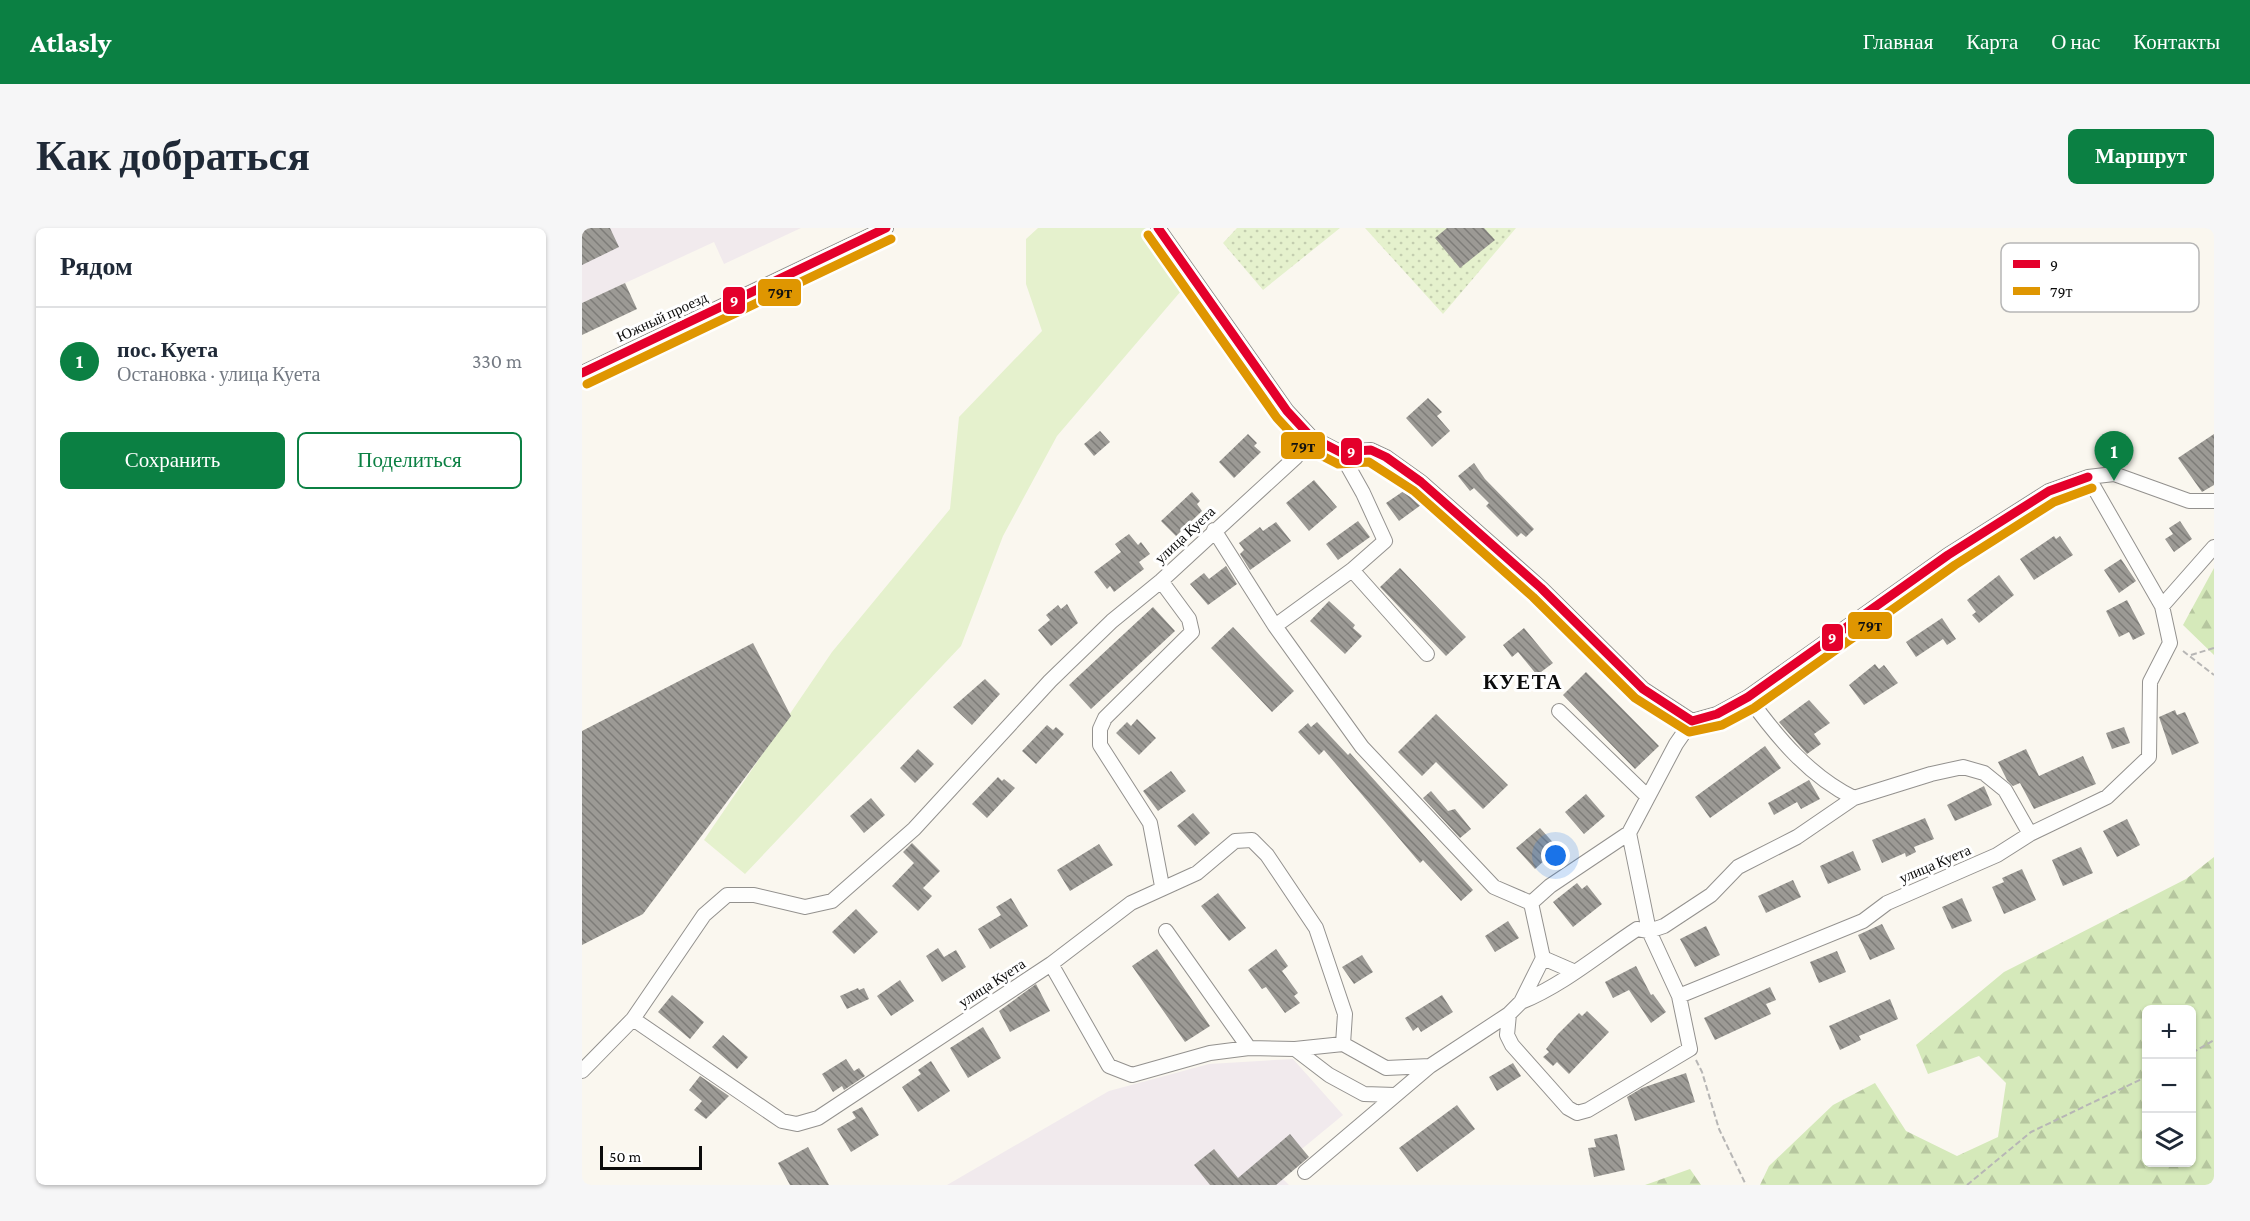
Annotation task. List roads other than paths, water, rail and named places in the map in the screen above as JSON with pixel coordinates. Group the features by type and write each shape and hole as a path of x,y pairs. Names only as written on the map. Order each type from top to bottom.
{"street":[{"name":"Южный проезд","path":"582,373 886,228"},
{"path":"1158,228 1287,411 1311,437 1340,452 1371,450 1386,457 1421,482 1541,588 1643,689 1692,721"},
{"name":"улица Куета","path":"582,1071 633,1018 704,915 727,895 754,895 805,907 832,901 922,821 1081,651 1296,457 1311,437"},
{"path":"1275,626 1352,570 1385,542 1363,493 1340,452"},
{"path":"1531,903 1550,886 1629,833 1676,744 1692,721 1717,714 1748,697 1948,555 2049,491 2088,477 2114,474 2189,501 2214,501"},
{"path":"2088,477 2162,606 2214,547"},
{"path":"1214,530 1275,626 1362,747 1494,887 1531,903"},
{"path":"1352,570 1427,654"},
{"path":"1161,581 1189,619 1192,632 1105,718 1100,729 1100,745 1150,823 1162,886"},
{"name":"улица Куета","path":"1679,996 1863,921 1887,903 1997,855 2030,834 2107,797 2149,757 2150,682 2170,643 2162,606"},
{"path":"1748,697 1767,724 1801,761 1833,787 1854,798"},
{"path":"1559,711 1648,797"},
{"path":"1521,1002 1553,988 1573,971 1636,929 1649,931 1664,926 1711,895 1738,867 1797,837 1854,798 1931,774 1963,767 1984,773 2005,790 2030,834"},
{"path":"1509,1014 1507,1035 1512,1045 1568,1108 1577,1113 1588,1110 1690,1049 1679,996 1649,931 1629,833"},
{"name":"улица Куета","path":"633,1018 782,1121 797,1124 818,1119 1051,964 1131,903 1162,886 1197,873 1234,841 1252,840 1268,855 1316,928 1345,1014 1343,1044"},
{"path":"1305,1172 1430,1066 1509,1014 1521,1002 1543,958 1531,903"},
{"path":"1166,931 1250,1047"},
{"path":"1543,958 1573,971"},
{"path":"1051,964 1109,1066 1132,1075 1210,1053 1250,1047 1295,1049 1343,1044 1386,1068 1430,1066"},
{"path":"1295,1049 1329,1075 1364,1094 1395,1095"}],"place":[{"name":"пос. Куета","path":"2114,481"}],"district":[{"name":"КУЕТА","path":"1523,682"}]}
